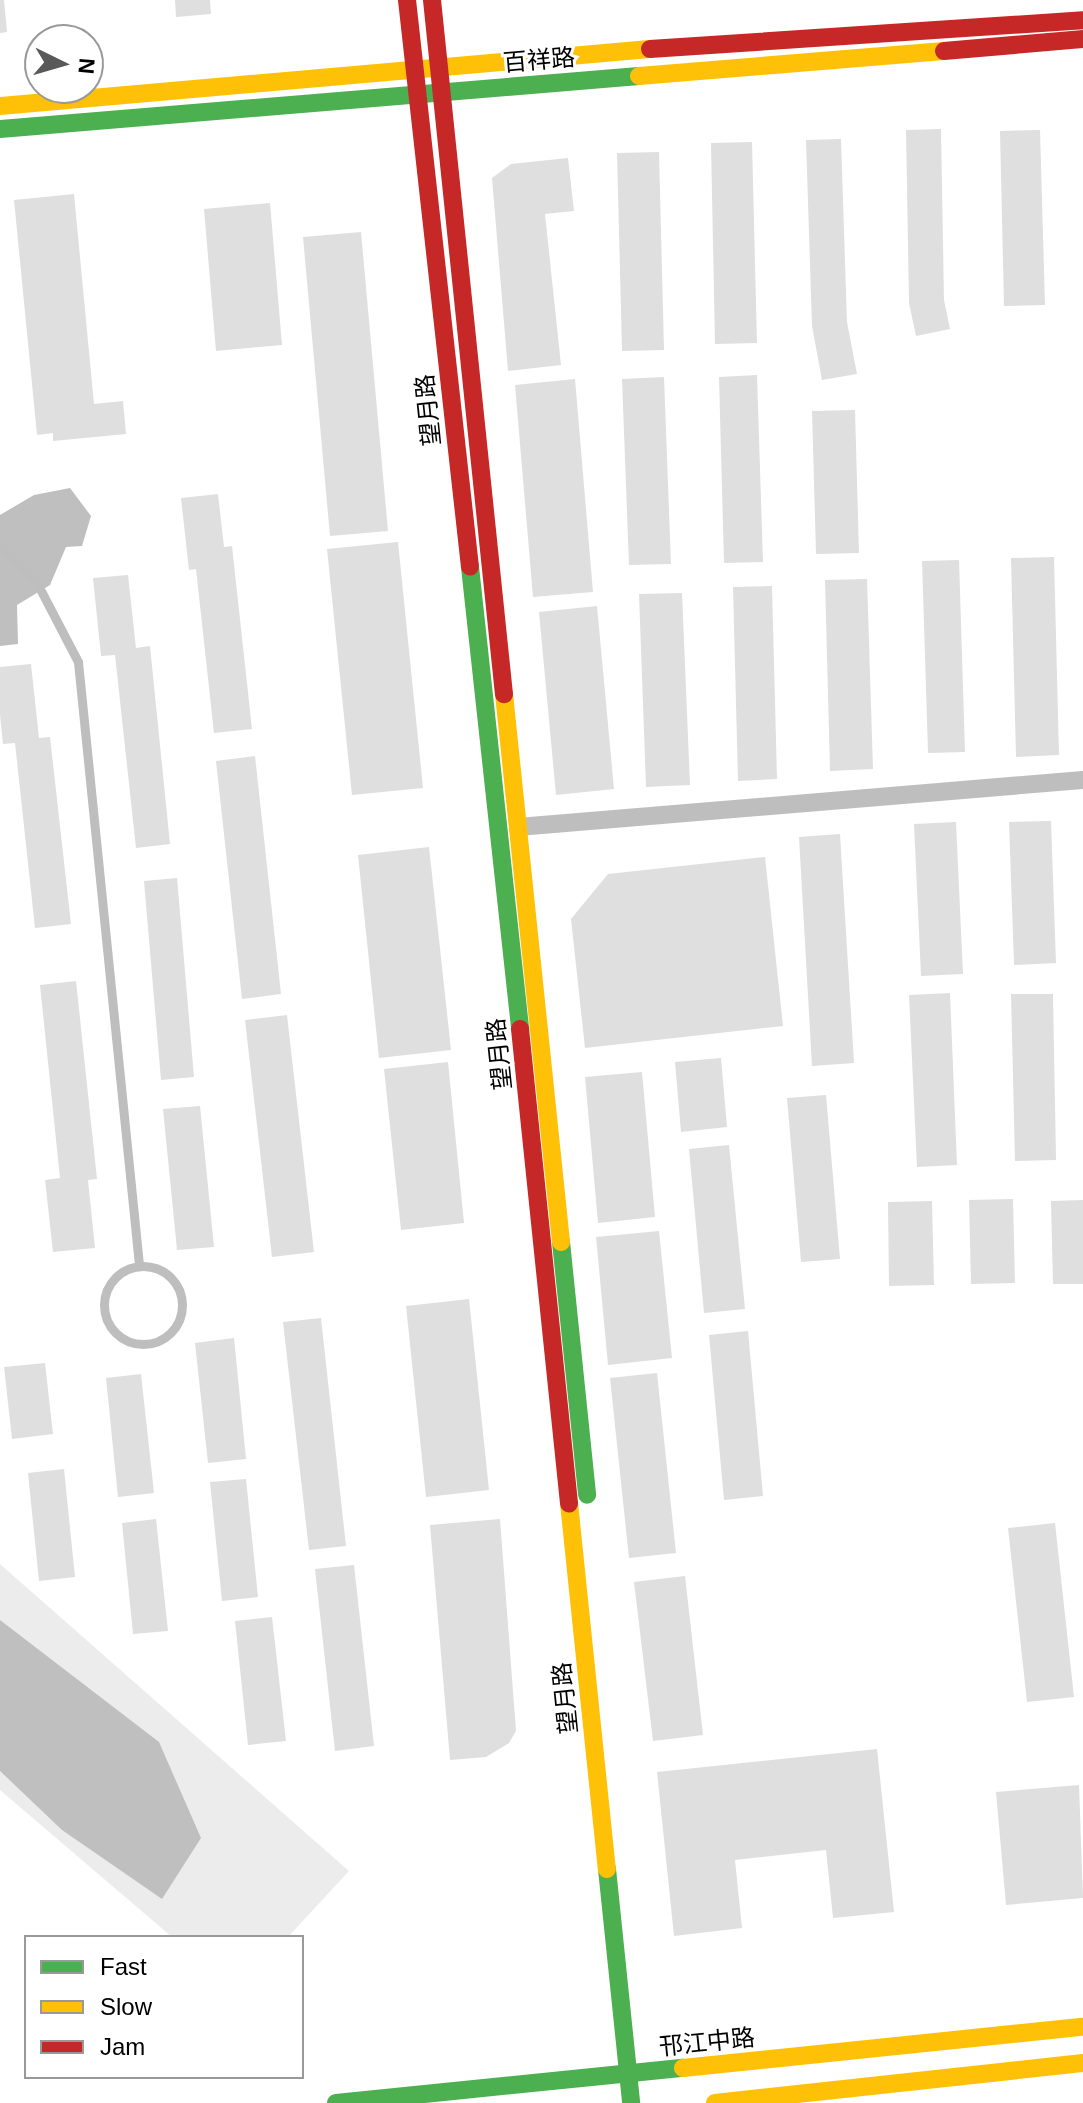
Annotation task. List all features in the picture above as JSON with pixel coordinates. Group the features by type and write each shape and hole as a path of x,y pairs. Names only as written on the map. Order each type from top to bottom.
{"street":[{"name":"望月路","path":"407,0 638,2074 649,2103"},
{"name":"望月路","path":"432,0 518,827 638,2074 631,2103"},
{"name":"百祥路","path":"0,106 439,66 1083,20"},
{"name":"百祥路","path":"0,129 1083,39"},
{"path":"518,827 1083,780"},
{"name":"邗江中路","path":"336,2103 1083,2027"},
{"path":"715,2103 1083,2063"}],"lane":[{"path":"0,547 55,611 78,662 139,1265"},
{"path":"139,1265 159,1268 176,1281 183,1300 180,1320 167,1337 148,1344 128,1341 111,1329 104,1309 107,1289 120,1273 139,1265"}],"shaded area":[{"path":"70,488 91,516 82,546 66,547 50,585 17,605 18,644 0,646 0,515 34,495"},
{"path":"0,1564 349,1871 290,1935 170,1935 0,1790"},
{"path":"0,1620 159,1742 201,1838 162,1899 62,1830 0,1771"}],"building":[{"path":"0,0 4,0 7,32 0,33"},
{"path":"175,0 210,0 211,14 176,17"},
{"path":"941,129 944,300 950,329 916,336 909,303 906,130"},
{"path":"1040,130 1045,305 1004,306 1000,131"},
{"path":"841,139 847,322 857,374 822,380 812,326 806,140"},
{"path":"752,142 757,343 715,344 711,143"},
{"path":"659,152 664,350 622,351 617,153"},
{"path":"568,158 574,211 545,214 561,365 508,371 492,178 511,164"},
{"path":"74,194 94,404 123,401 126,434 53,441 53,433 37,435 14,200"},
{"path":"270,203 282,345 216,351 204,209"},
{"path":"361,232 388,531 330,536 303,237"},
{"path":"757,375 763,562 724,563 719,377"},
{"path":"664,377 671,564 629,565 622,379"},
{"path":"575,379 593,592 533,597 515,385"},
{"path":"855,410 859,553 816,554 812,411"},
{"path":"218,494 224,547 232,546 252,729 214,733 196,569 189,570 181,498"},
{"path":"398,542 423,788 352,795 327,549"},
{"path":"1054,557 1059,755 1016,757 1011,558"},
{"path":"959,560 965,752 928,753 922,561"},
{"path":"128,575 136,648 150,646 170,844 136,848 115,655 101,656 93,578"},
{"path":"867,579 873,769 830,771 825,580"},
{"path":"772,586 777,779 738,781 733,587"},
{"path":"682,593 690,785 646,787 639,594"},
{"path":"597,606 614,789 556,795 539,612"},
{"path":"31,664 39,738 50,737 71,924 35,928 15,743 3,744 0,715 0,667"},
{"path":"255,756 281,994 242,999 216,761"},
{"path":"1051,821 1056,963 1014,965 1009,822"},
{"path":"956,822 963,974 921,976 914,824"},
{"path":"840,834 854,1063 812,1066 799,837"},
{"path":"429,847 451,1050 379,1058 358,855"},
{"path":"765,857 783,1026 585,1048 571,919 608,874"},
{"path":"177,878 194,1077 161,1080 144,881"},
{"path":"76,981 97,1179 88,1180 95,1248 53,1252 45,1180 60,1178 40,985"},
{"path":"950,993 957,1165 917,1167 909,995"},
{"path":"1011,994 1053,994 1056,1160 1015,1161"},
{"path":"287,1015 314,1252 272,1257 245,1020"},
{"path":"721,1058 727,1127 681,1132 675,1062"},
{"path":"448,1062 464,1223 401,1230 384,1069"},
{"path":"642,1072 655,1217 598,1223 585,1077"},
{"path":"826,1095 840,1259 801,1262 787,1098"},
{"path":"200,1106 214,1247 177,1250 163,1109"},
{"path":"729,1145 745,1309 704,1313 689,1149"},
{"path":"1013,1199 1015,1283 971,1284 969,1200"},
{"path":"1083,1200 1083,1284 1053,1284 1051,1201"},
{"path":"932,1201 934,1285 889,1286 888,1202"},
{"path":"659,1231 672,1358 608,1365 596,1237"},
{"path":"469,1299 489,1490 426,1497 406,1306"},
{"path":"321,1318 346,1546 309,1550 283,1322"},
{"path":"748,1331 763,1496 724,1500 709,1335"},
{"path":"234,1338 246,1459 208,1463 195,1343"},
{"path":"45,1363 53,1434 12,1439 4,1367"},
{"path":"657,1373 676,1553 629,1558 610,1378"},
{"path":"141,1374 154,1493 118,1497 106,1378"},
{"path":"64,1469 75,1577 39,1581 28,1473"},
{"path":"246,1479 258,1597 222,1601 210,1482"},
{"path":"156,1519 168,1631 133,1634 122,1523"},
{"path":"500,1519 516,1731 509,1743 486,1757 450,1760 430,1525"},
{"path":"1055,1523 1074,1697 1027,1702 1008,1528"},
{"path":"354,1565 374,1746 335,1751 315,1569"},
{"path":"685,1576 703,1735 653,1741 634,1582"},
{"path":"272,1617 286,1741 248,1745 235,1621"},
{"path":"877,1749 894,1912 833,1918 826,1850 735,1860 742,1928 674,1936 657,1772"},
{"path":"1079,1785 1083,1898 1006,1905 996,1792"}],"traffic: fast":[{"path":"0,129 639,76"},
{"path":"470,567 520,1029"},
{"path":"561,1242 587,1495"},
{"path":"607,1869 631,2103"},
{"path":"336,2103 683,2068"}],"traffic: slow":[{"path":"0,106 650,49"},
{"path":"639,76 944,51"},
{"path":"504,694 561,1242"},
{"path":"569,1503 607,1869"},
{"path":"683,2068 1083,2027"},
{"path":"715,2103 1083,2063"}],"traffic: jam":[{"path":"407,0 470,567"},
{"path":"432,0 504,694"},
{"path":"650,49 1083,20"},
{"path":"944,51 1083,39"},
{"path":"520,1029 569,1503"}]}
